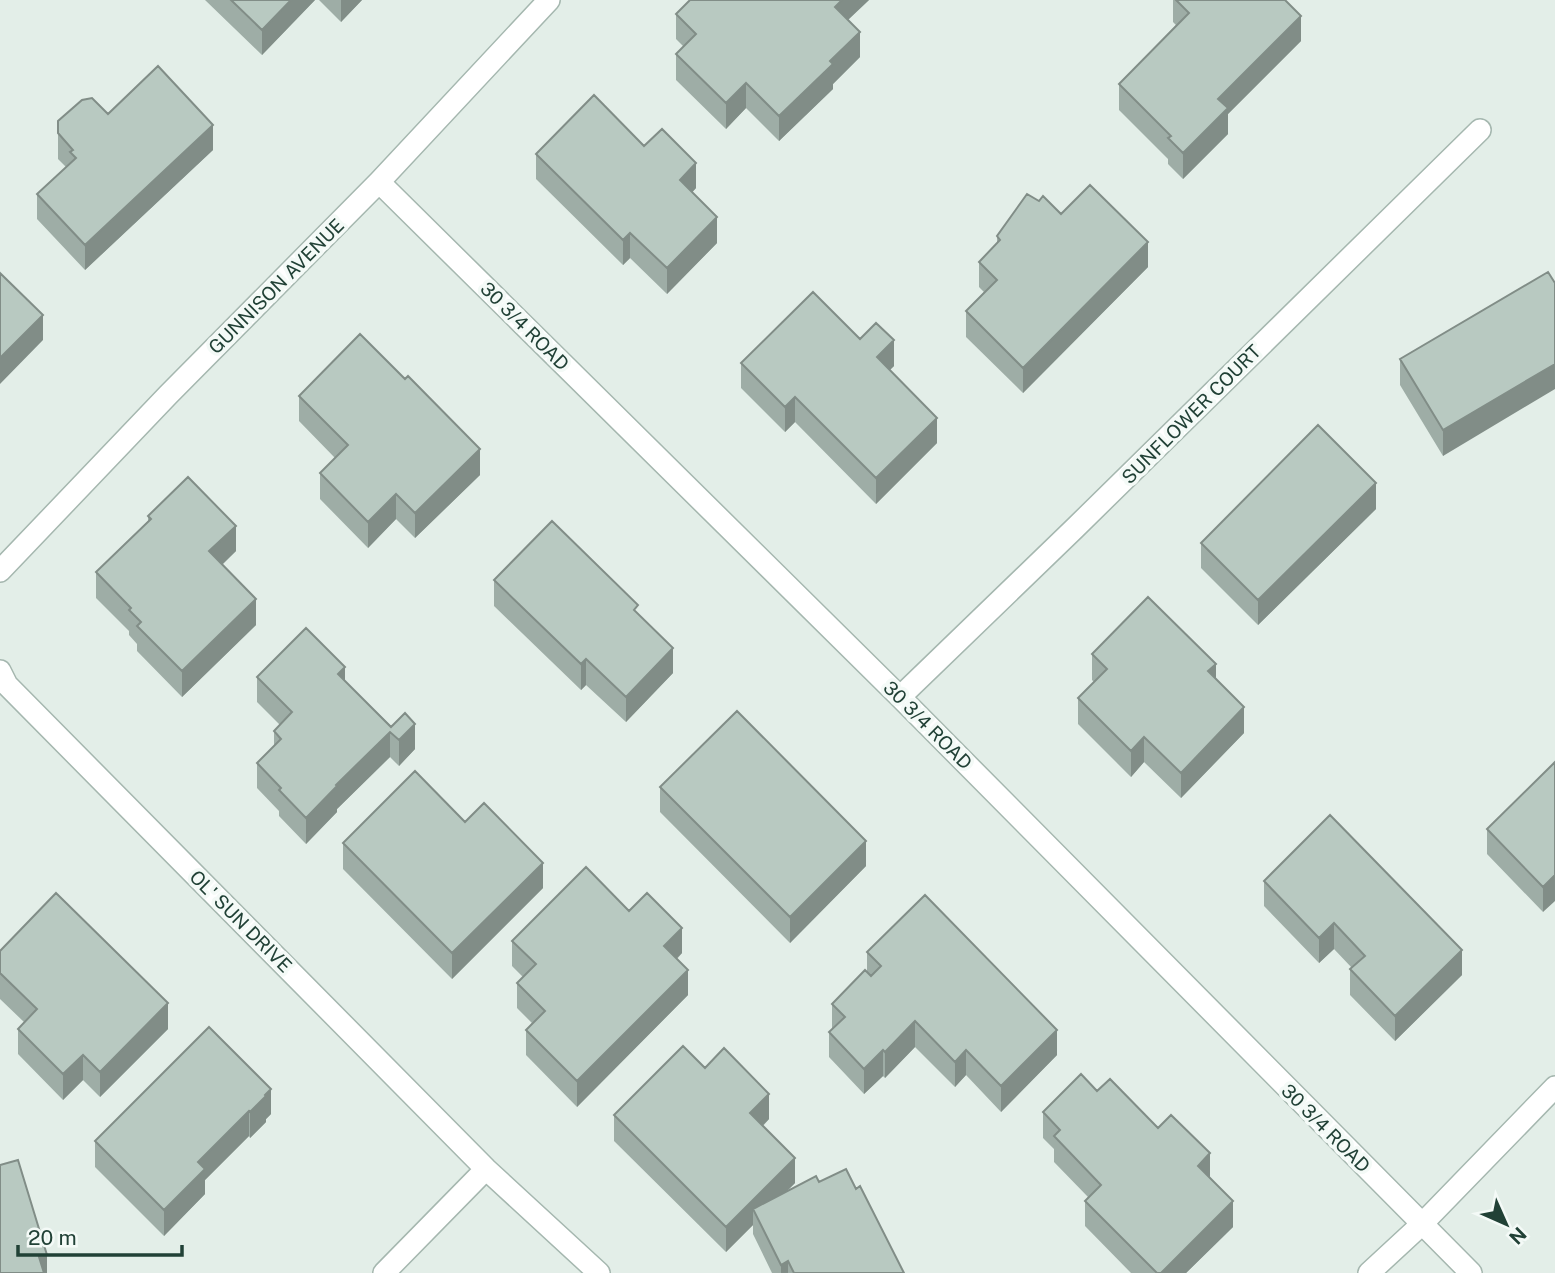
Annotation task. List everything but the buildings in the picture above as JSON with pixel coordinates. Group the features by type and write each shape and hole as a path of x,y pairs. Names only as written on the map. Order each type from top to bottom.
{"street":[{"name":"GUNNISON AVENUE","path":"0,571 168,395 379,182 549,0"},
{"name":"SUNFLOWER COURT","path":"900,697 1480,131"},
{"name":"30 3/4 ROAD","path":"379,182 900,697 1471,1273"},
{"name":"OL' SUN DRIVE","path":"0,671 8,685 486,1169 599,1273"},
{"path":"1369,1273 1422,1224 1555,1087"},
{"path":"384,1273 486,1169"}]}
